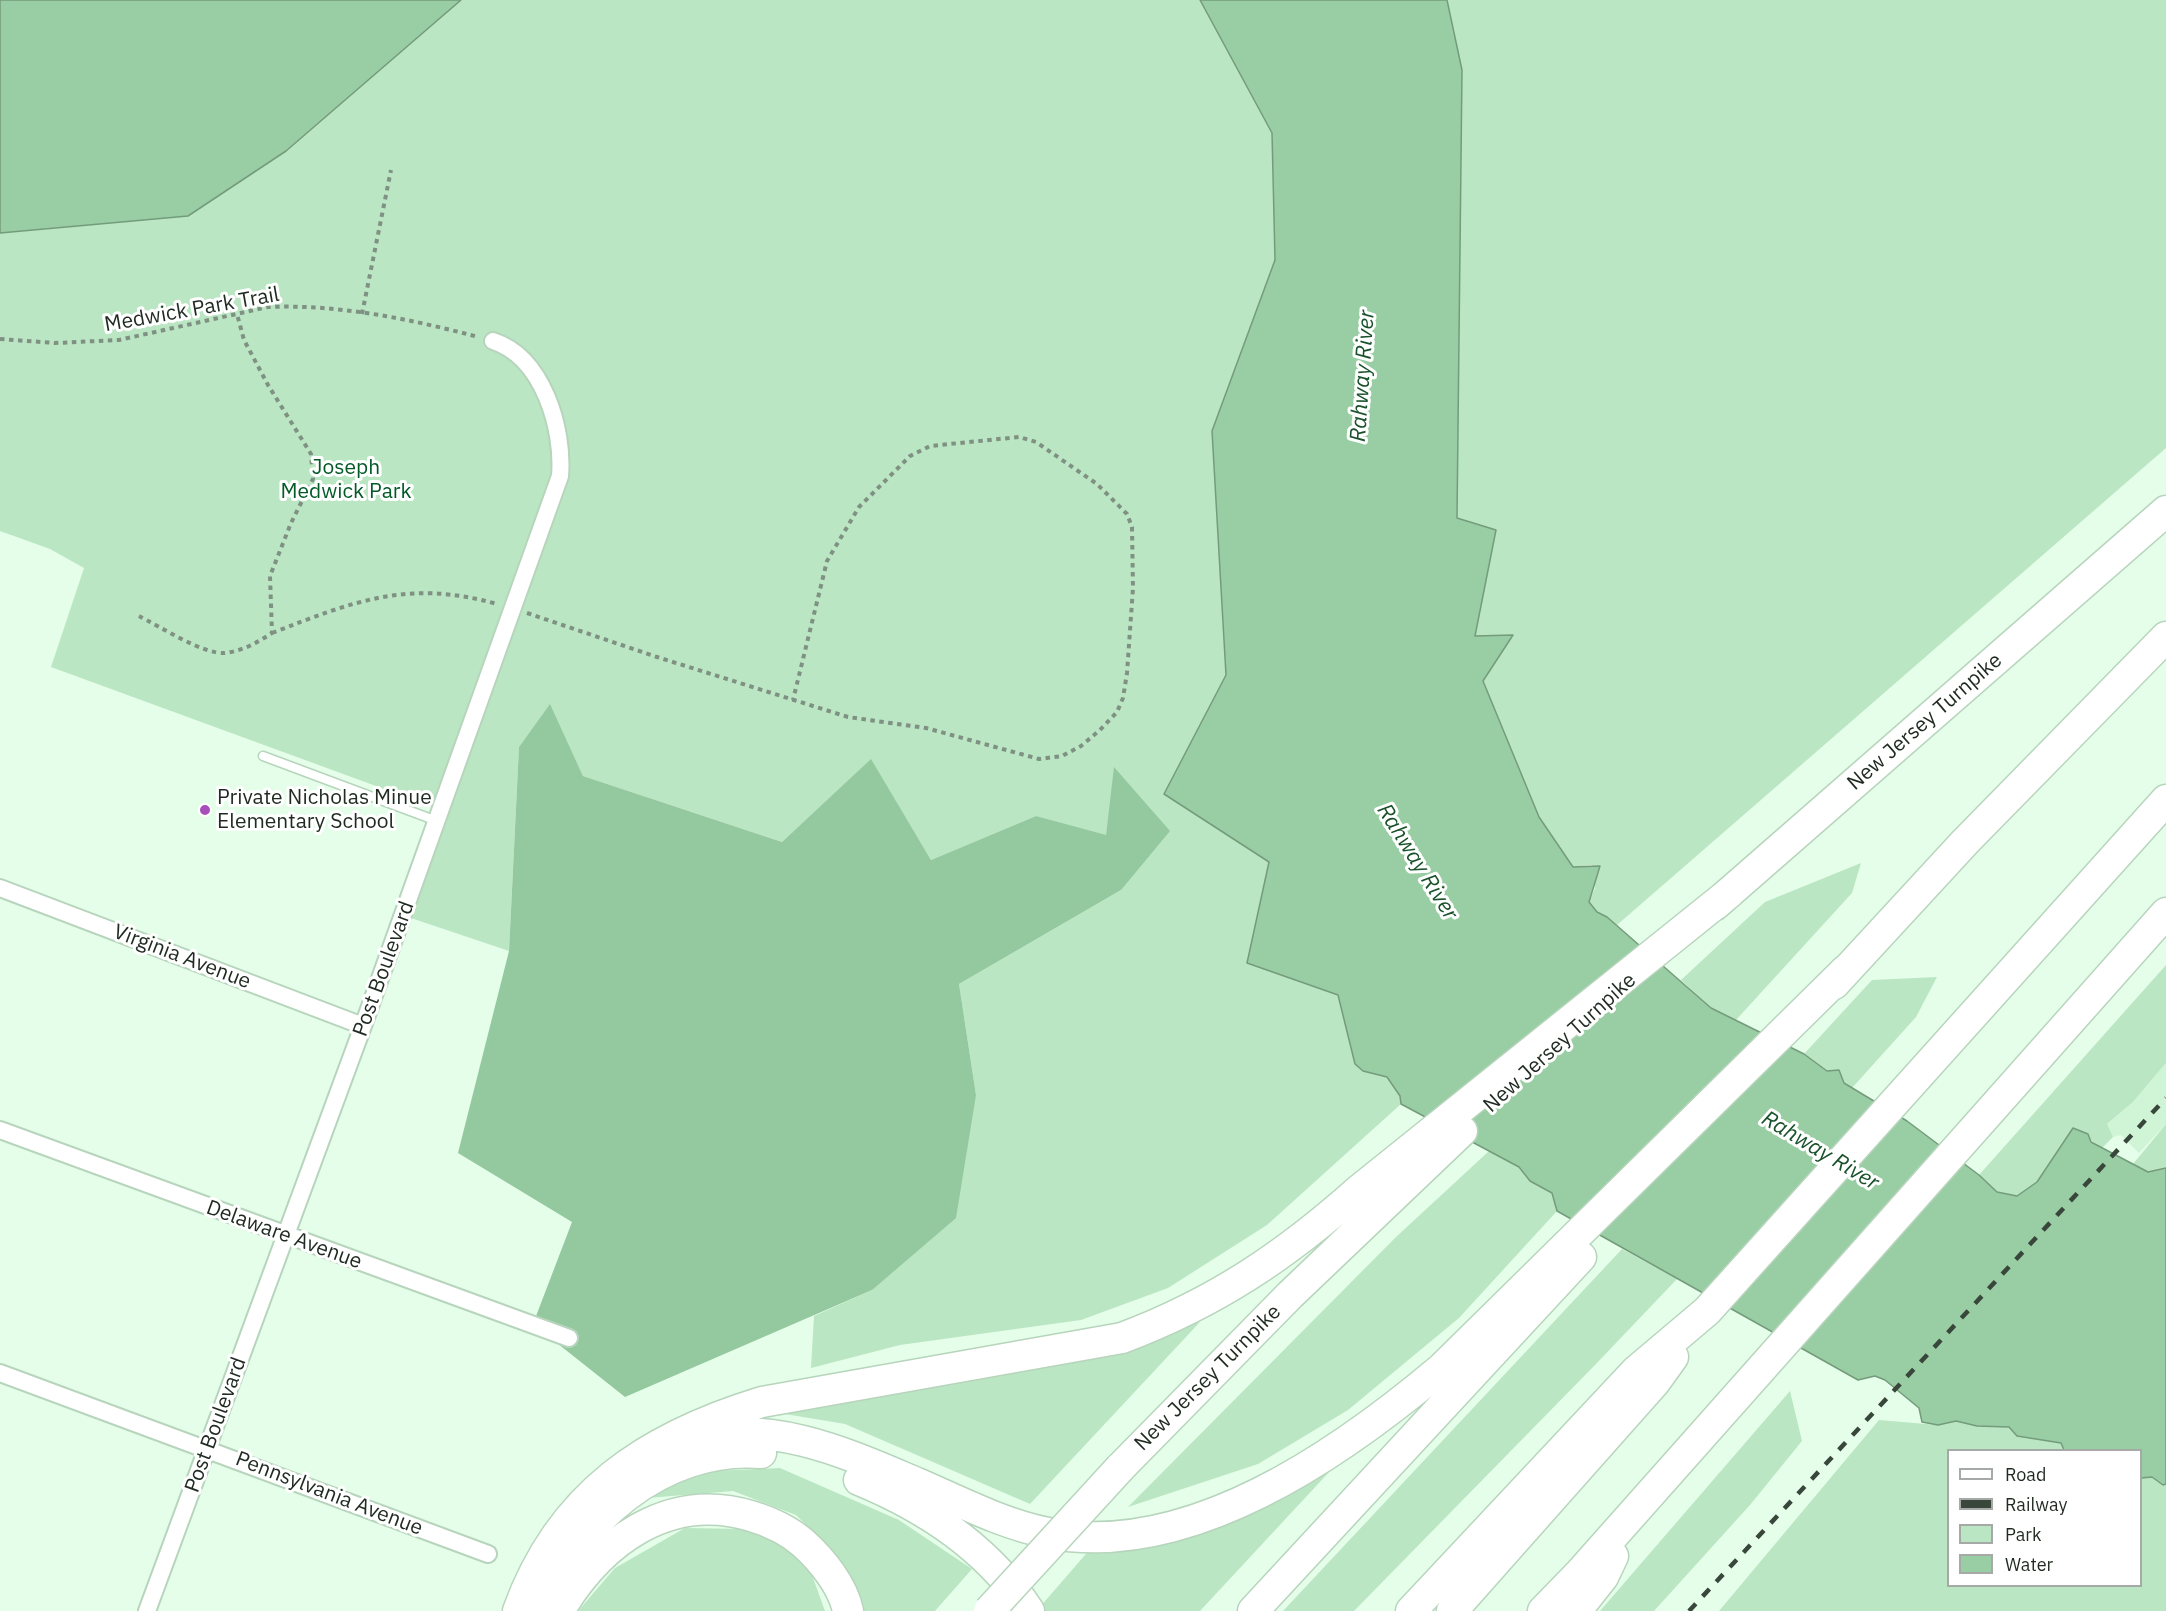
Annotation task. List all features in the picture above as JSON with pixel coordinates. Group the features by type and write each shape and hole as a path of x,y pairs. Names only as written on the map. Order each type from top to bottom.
{"highway":[{"name":"New Jersey Turnpike","path":"989,1611 1371,1198 1729,893 2166,511"},
{"path":"1253,1611 1525,1300 1846,970 1965,842 2166,637"},
{"path":"1412,1611 1646,1377 2166,800"},
{"path":"1576,1611 1592,1575 1632,1513 2166,913"},
{"path":"518,1611 529,1581 550,1543 578,1507 607,1479 645,1451 721,1415 762,1402 1122,1338 1164,1322 1242,1282 1311,1233 1371,1198"},
{"path":"645,1451 682,1439 719,1432 761,1432 798,1438 839,1450 1006,1521 1048,1533 1096,1538 1143,1532 1226,1508 1298,1473 1375,1423 1525,1300"},
{"path":"1452,1611 1646,1377"},
{"path":"540,1611 567,1558 594,1524 624,1497 654,1477 685,1463 722,1453 758,1453 796,1458 833,1469 913,1506 980,1553 1011,1583 1029,1611"},
{"path":"559,1611 586,1573 618,1543 641,1527 670,1514 704,1508 738,1512 767,1521 793,1534 816,1554 833,1578 848,1611"},
{"path":"1543,1611 1592,1575"}],"street":[{"name":"Post Boulevard","path":"147,1611 438,821 560,476 558,432 540,385 517,353 493,341"},
{"name":"Virginia Avenue","path":"0,888 363,1026"},
{"name":"Delaware Avenue","path":"0,1130 569,1338"},
{"name":"Pennsylvania Avenue","path":"0,1373 208,1448 489,1554"}],"lane":[{"path":"263,756 438,821"}],"path":[{"path":"362,314 391,170"},
{"name":"Medwick Park Trail","path":"0,339 55,344 118,340 237,314 288,306 362,314 446,328 493,341"},
{"path":"237,314 244,340 311,454 313,479 291,523 270,576 272,633"},
{"path":"139,616 210,651 224,653 252,646 272,633 383,595 413,591 473,597 514,609 793,700 848,717 926,728 1039,759 1062,756 1081,747 1117,712 1123,698 1133,588 1132,527 1127,514 1097,484 1036,442 1019,437 930,446 910,456 859,507 827,561 793,700"}],"shaded area":[{"path":"550,704 583,776 782,842 871,759 931,860 1036,816 1106,835 1114,767 1170,831 1121,890 959,984 976,1095 956,1218 872,1290 625,1397 533,1324 572,1222 458,1153 509,951 519,747"},
{"path":"2166,1063 2166,1124 2139,1153 2121,1135 2113,1137 2106,1125 2133,1102"}],"green space":[{"name":"Joseph Medwick Park","path":"461,0 1200,0 1272,133 1275,260 1212,431 1226,675 1164,794 1269,862 1247,963 1338,995 1355,1064 1363,1071 1387,1077 1400,1096 1401,1104 1267,1225 1168,1288 1081,1320 900,1345 811,1368 814,1316 872,1290 976,1095 959,984 1121,890 1115,768 1106,836 1036,816 931,860 871,760 782,842 583,776 550,705 519,747 509,951 396,913 436,808 51,667 84,568 50,549 0,531 0,233 188,216 286,151"},
{"path":"1447,0 2166,0 2166,448 1617,925 1597,913 1589,902 1595,888 1592,865 1573,867 1539,817 1483,681 1512,636 1475,637 1496,530 1457,518 1462,70"},
{"path":"1861,863 1852,893 1736,1020 1711,1008 1681,980 1765,902"},
{"path":"2166,965 2166,1063 2133,1102 2107,1124 2113,1137 2102,1148 2073,1128 2037,1182 2017,1197 1997,1192 1979,1175"},
{"path":"1937,977 1916,1017 1852,1088 1804,1054 1872,980"},
{"path":"2166,1124 2166,1168 2148,1172 2133,1164"},
{"path":"1489,1151 1519,1167 1530,1181 1552,1193 1557,1211 1459,1318 1348,1410 1258,1464 1128,1507 1396,1237"},
{"path":"1622,1249 1677,1279 1354,1611 1283,1611"},
{"path":"1200,1322 1030,1504 845,1424 773,1412 1147,1336"},
{"path":"1790,1391 1802,1441 1750,1505 1654,1611 1600,1611"},
{"path":"1879,1420 1938,1425 1956,1421 1977,1426 2009,1427 2017,1436 2062,1443 2064,1449 1947,1449 1947,1587 2142,1587 2142,1478 2152,1477 2162,1485 2166,1484 2166,1611 1719,1611"},
{"path":"780,1468 899,1520 972,1569 935,1611 852,1611 836,1555 796,1515 733,1491 647,1498 690,1472"},
{"path":"1331,1470 1200,1611 1041,1611 1039,1608 1092,1547 1281,1491"},
{"path":"685,1528 748,1529 786,1548 812,1575 825,1611 578,1611 615,1568"}],"water":[{"path":"0,0 461,0 286,151 188,216 0,233"},
{"name":"Rahway River","path":"1200,0 1447,0 1462,70 1457,518 1496,530 1475,636 1513,635 1483,681 1539,817 1573,867 1600,866 1589,902 1597,912 1607,917 1711,1008 1804,1054 1827,1071 1839,1070 1844,1083 1907,1121 1979,1175 1997,1192 2017,1196 2037,1182 2073,1128 2088,1134 2091,1142 2148,1172 2166,1168 2166,1484 2163,1485 2152,1477 2142,1478 2142,1449 2064,1449 2061,1443 2017,1436 2009,1427 1977,1426 1956,1421 1938,1425 1922,1422 1919,1408 1885,1380 1875,1376 1858,1380 1557,1211 1552,1193 1530,1181 1519,1167 1401,1104 1400,1096 1387,1077 1363,1071 1355,1064 1338,995 1247,963 1269,862 1164,794 1226,675 1212,431 1275,260 1272,133"}],"railway":[{"path":"1689,1611 2166,1098"}],"place":[{"name":"Private Nicholas Minue Elementary School","path":"205,810"}]}
